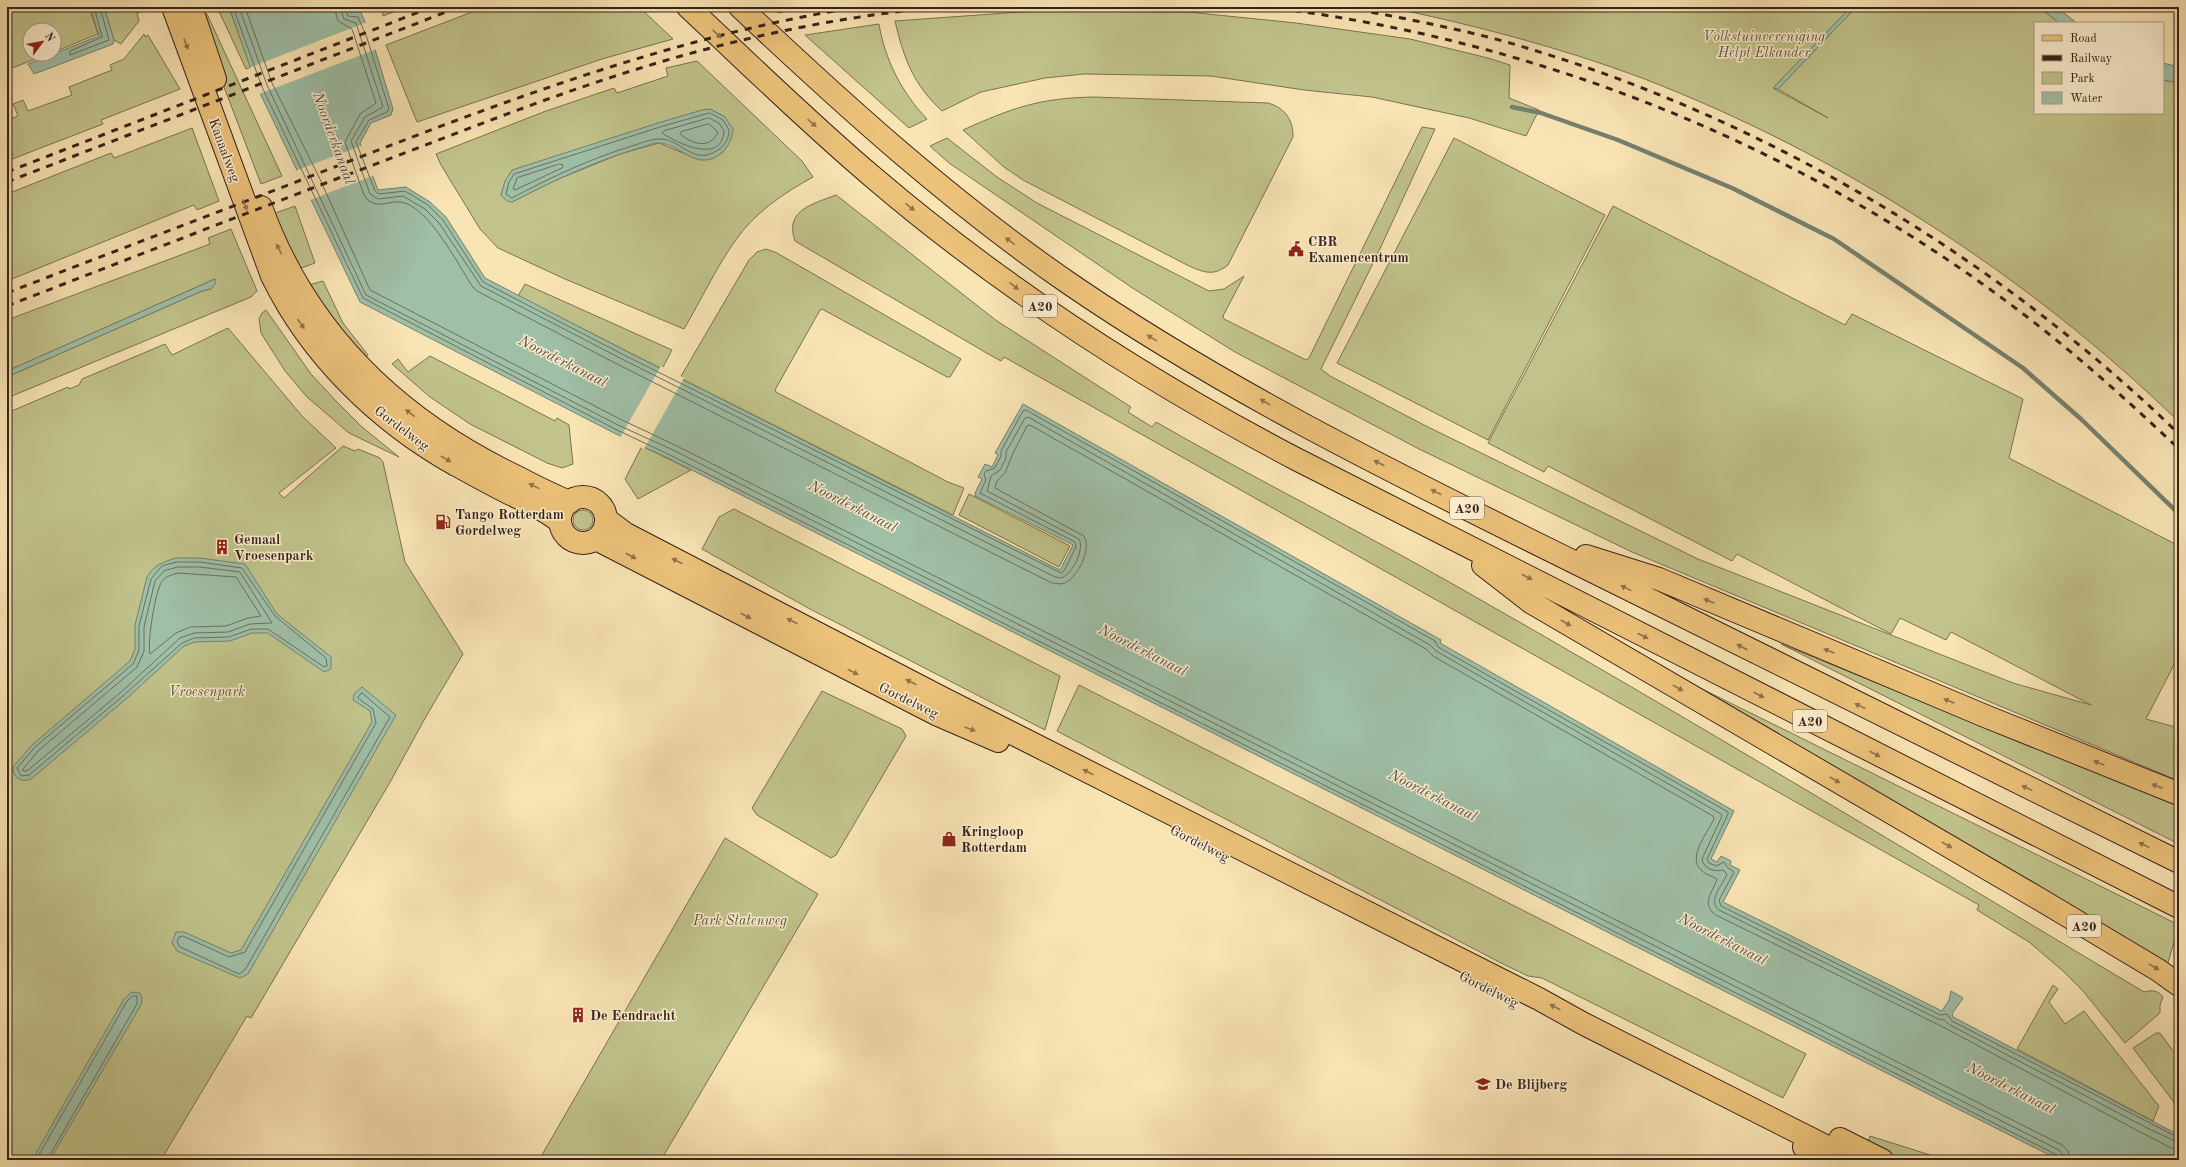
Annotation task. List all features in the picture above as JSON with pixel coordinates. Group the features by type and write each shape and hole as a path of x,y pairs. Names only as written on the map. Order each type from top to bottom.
{"main road":[{"name":"Kanaalweg","path":"173,7 258,243 288,288"},
{"name":"Kanaalweg","path":"191,7 224,107 265,219 288,288"},
{"name":"A20","path":"688,7 874,178 1034,302 1102,347 1237,428 1442,534 2179,907"},
{"name":"A20","path":"740,7 846,106 935,183 1068,282 1185,358 1317,431 1521,536 1815,683 2179,862"},
{"name":"Gordelweg","path":"288,288 320,320 343,350 365,374 406,410 469,452 570,502"},
{"name":"Gordelweg","path":"288,288 302,326 337,370 390,421 438,454 544,510 560,522"},
{"path":"578,498 591,499 601,507 606,519 603,530 596,539 585,543 573,541 564,534 560,522 562,511 570,502 578,498"},
{"name":"Gordelweg","path":"606,519 626,534 827,639 1539,999 1584,1024 1853,1160"},
{"name":"A20","path":"1442,534 1532,603 2041,900 2158,970 2179,985"},
{"name":"A20","path":"1521,536 1659,579 1985,716 2179,794"},
{"name":"Gordelweg","path":"596,539 844,668 938,715 1015,749 1554,1023 1581,1034 1809,1154 1829,1160"},
{"path":"1784,1126 1797,1122 1816,1129 1882,1160"}],"green space":[{"path":"7,7 89,7 98,34 62,49 62,22 22,22 22,62 28,62 7,70"},
{"path":"104,7 138,7 140,12 137,13 139,21 121,44 114,40"},
{"path":"217,7 229,7 251,67 246,69"},
{"path":"381,7 406,7 383,16"},
{"path":"485,7 639,7 673,39 602,59 417,122 386,45"},
{"path":"772,7 802,7 778,13"},
{"name":"Volkstuinvereniging Helpt Elkander","path":"1388,7 1851,7 1773,88 1828,118 1778,89 1856,7 2039,7 2058,22 2034,22 2034,114 2164,114 2164,80 2179,83 2179,422 2121,368 2059,317 1995,269 1928,223 1859,181 1788,143 1715,109 1642,78 1579,56 1452,21"},
{"path":"1034,11 1188,12 1296,23 1410,39 1488,58 1510,65 1509,98 1539,110 1526,136 1469,118 1372,97 1304,90 1211,76 1084,74 1045,78 981,92 942,111 924,91 911,70 902,47 895,21"},
{"path":"198,13 207,14 282,176 261,184 216,66"},
{"path":"879,24 890,63 902,87 927,119 909,128 805,35"},
{"path":"144,34 145,37 148,35 180,89 101,120 103,124 7,161 7,120 18,116 13,104 23,100 28,111 72,95 69,87 112,70 110,65 124,59"},
{"path":"697,61 802,161 813,177 770,204 751,221 721,262 684,329 565,279 498,248 480,229 441,165 436,154 546,111 614,88 617,93 668,76 666,68","holes":["710,109 725,117 723,152 713,158 700,160 659,143 620,154 551,182 512,202 501,195 503,190"]},
{"path":"1094,97 1268,103 1279,108 1287,115 1293,131 1293,137 1228,265 1214,272 1205,272 1189,266 1023,180 1004,167 963,130 1011,110 1041,102 1057,99"},
{"path":"1422,127 1435,129 1379,251 1321,369 1330,376 1428,427 1698,559 2013,683 2091,705 1951,632 1946,640 1900,618 1891,634 1737,554 1732,561 1548,466 1544,472 1488,443 1613,206 1845,325 1852,314 2023,399 2009,458 2179,546 2179,655 2146,719 2179,728 2179,781 1632,552 1419,449 1235,352 1134,289 949,163 930,146 947,138 997,177 1037,203 1209,291 1224,289 1244,276 1223,316 1224,319 1306,360 1309,358"},
{"path":"192,128 219,201 197,210 194,205 7,281 7,194 111,153 114,158"},
{"path":"1454,138 1605,215 1488,440 1337,363"},
{"path":"836,195 997,321 1131,407 1128,412 1152,427 1156,422 1458,587 1716,737 2144,992 2152,991 2159,993 2163,997 2160,1005 2160,1013 2125,1043 2083,991 2063,971 2029,942 1977,910 1979,905 1004,357 1001,361 990,355 795,241 793,230 797,215 810,205"},
{"path":"295,206 315,263 296,270 270,215"},
{"path":"231,229 257,291 251,297 7,398 7,377 202,291 211,289 215,279 7,371 7,320 210,244 208,238"},
{"path":"766,249 777,253 961,359 950,377 947,377 822,309 820,310 775,390 776,392 948,482 964,488 953,515 680,378 749,260 757,252"},
{"path":"323,281 343,323 368,355 358,361 305,286"},
{"path":"525,284 672,350 662,369 518,296"},
{"path":"266,310 311,374 362,427 399,457 349,433 307,397 285,371 261,333 259,319 262,313"},
{"name":"Vroesenpark","path":"228,328 302,416 336,448 279,493 284,498 343,446 355,451 358,449 380,458 383,462 405,562 463,654 428,713 389,784 251,1018 247,1016 161,1160 7,1160 7,413 68,387 69,389 79,385 82,379 165,344 172,355"},
{"path":"430,356 555,421 557,418 569,425 573,464 562,468 547,463 470,424 430,397 392,364 398,359 408,372"},
{"path":"642,446 691,470 638,499 625,479"},
{"path":"969,494 1070,546 1059,567 959,515"},
{"path":"734,509 1060,676 1045,730 810,609 702,549 719,517"},
{"path":"583,510 590,513 593,520 590,527 583,530 576,527 573,520 576,513"},
{"path":"1781,644 2179,806 2179,844"},
{"path":"1690,683 2179,925 2167,966"},
{"path":"1079,685 1806,1054 1783,1098 1542,978 1528,976 1503,964 1057,731"},
{"path":"822,691 902,729 906,736 836,855 831,858 757,815 752,808"},
{"name":"Park Statenweg","path":"725,838 818,894 661,1160 539,1160"},
{"path":"2053,985 2058,989 2049,1002 2065,1024 2084,1011 2159,1106 2153,1121 2017,1049"},
{"path":"2156,1033 2160,1033 2179,1059 2179,1109 2133,1048"},
{"path":"1870,1136 1946,1160 1902,1160 1867,1144"}],"water":[{"path":"90,7 104,7 114,40 113,44 34,74 28,64 33,62 62,62 62,51 99,36"},
{"name":"Noorderkanaal","path":"229,7 349,7 351,13 360,10 371,36 393,109 391,115 371,123 360,143 378,190 406,187 430,202 446,217 485,278 624,350 1060,570 1073,545 975,496 982,479 978,477 985,464 992,467 998,455 995,453 1023,404 1441,640 1440,643 1734,811 1711,859 1717,862 1721,856 1731,861 1730,865 1740,870 1723,902 1942,1011 1949,1000 1951,991 1963,998 1952,1014 1953,1017 2179,1135 2179,1160 2059,1160 670,459 614,433 360,302 258,89"},
{"path":"1851,7 1856,7 1778,89 1773,88"},
{"path":"2039,7 2056,7 2076,22 2058,22"},
{"path":"2164,63 2179,67 2179,83 2164,80"},
{"path":"710,109 725,117 733,129 728,146 722,153 714,158 699,160 666,144 654,143 590,165 512,202 507,201 501,195 505,181 512,170 658,123"},
{"path":"215,279 215,284 211,289 202,291 7,377 7,371"},
{"path":"176,558 200,558 245,564 277,614 331,657 331,669 324,672 268,633 252,633 230,641 195,642 184,646 126,699 31,779 18,779 14,774 13,767 32,745 130,661 135,649 135,625 147,577 159,564"},
{"path":"362,687 396,715 248,974 240,978 177,951 172,943 176,932 184,932 231,953 241,950 372,722 370,711 353,700 354,694"},
{"path":"132,992 140,993 142,998 141,1005 50,1160 32,1160 124,999"}],"pier":[{"path":"367,22 377,49 259,94 249,68"},
{"path":"363,145 375,175 310,200 295,171"},
{"path":"661,366 684,378 644,449 620,438"}],"waterway":[{"path":"1512,107 1541,113 1618,140 1732,188 1834,239 2023,368 2081,419 2179,514"}],"railway":[{"path":"7,172 432,7"},
{"path":"7,182 459,7"},
{"path":"7,293 401,141 594,72 725,34 792,19 859,7"},
{"path":"7,306 483,123 631,71 669,59 745,39 823,23 901,11 940,7"},
{"path":"1266,7 1367,22 1467,45 1566,73 1662,109 1756,150 1847,198 1934,251 2018,310 2100,377 2179,449"},
{"path":"1344,7 1424,22 1503,41 1597,71 1689,107 1779,149 1865,196 1949,249 2030,306 2106,368 2179,434"}],"place":[{"name":"CBR Examencentrum","path":"1296,249"},
{"name":"Tango Rotterdam Gordelweg","path":"443,522"},
{"name":"Gemaal Vroesenpark","path":"222,547"},
{"name":"Kringloop Rotterdam","path":"949,839"},
{"name":"De Eendracht","path":"578,1015"},
{"name":"De Blijberg","path":"1483,1084"}]}
